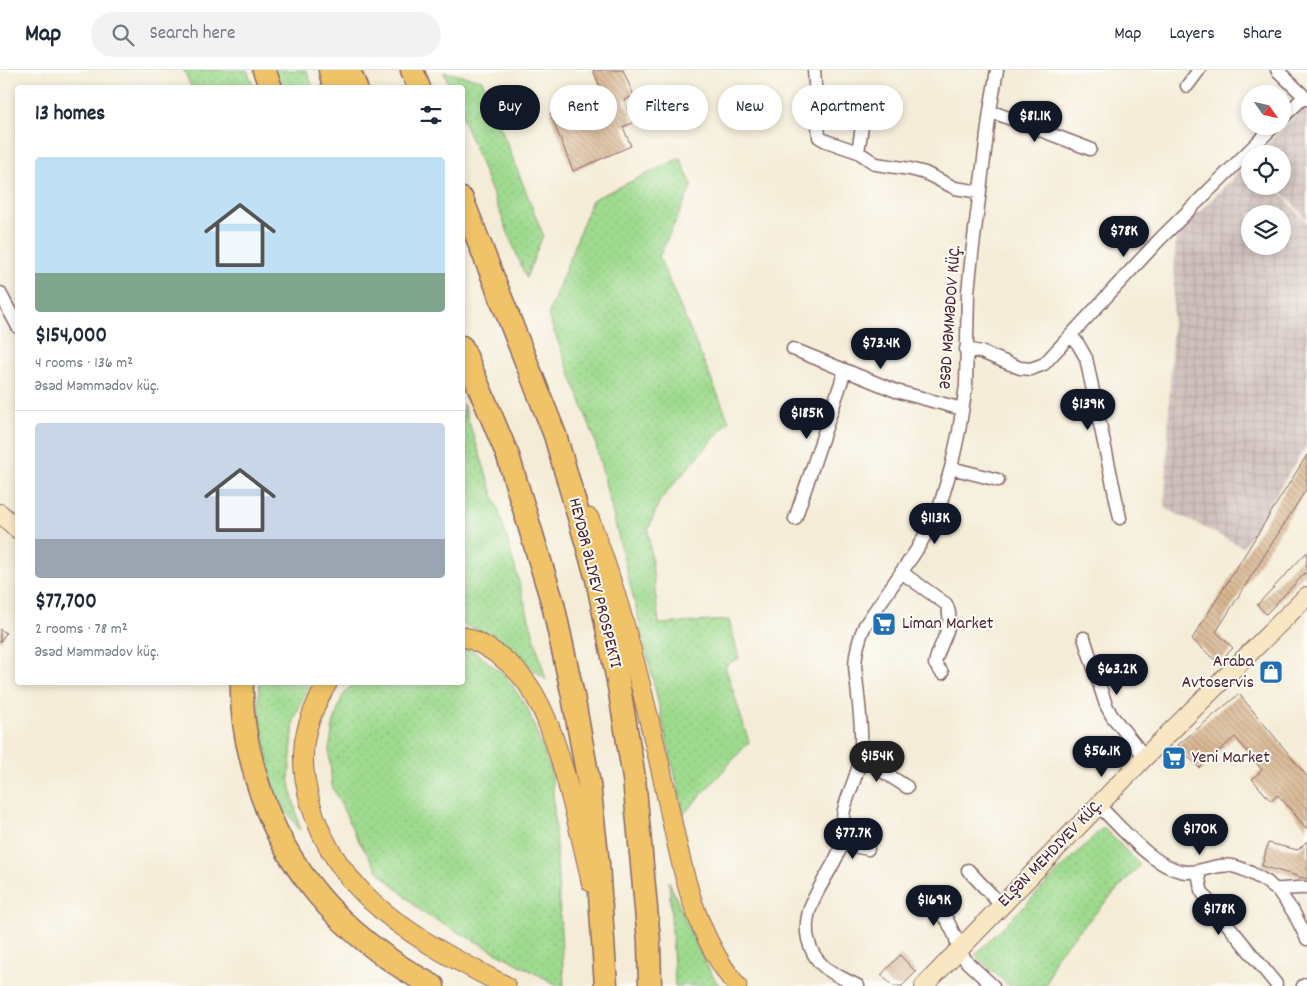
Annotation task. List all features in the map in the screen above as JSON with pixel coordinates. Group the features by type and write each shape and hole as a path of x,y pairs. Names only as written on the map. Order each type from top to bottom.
{"highway":[{"path":"264,70 270,85"},
{"path":"330,70 333,85"},
{"path":"349,70 355,85"},
{"path":"412,70 418,85"},
{"name":"HEYDƏR ƏLIYEV PROSPEKTI","path":"465,206 555,435 597,579 618,681 634,778 649,941 650,986"},
{"path":"465,354 508,456 553,604 573,696 589,784 598,864 606,986"},
{"path":"242,685 243,715 256,779 279,838 297,867 313,888 356,933 382,954 414,976 433,986"}],"main road":[{"path":"555,435 595,534 623,618 644,697 680,859 691,898 710,944 737,986"},
{"path":"465,637 486,646 518,672 531,689 545,717 558,752 581,834 603,944"},
{"path":"326,685 307,725 303,754 306,788 314,818 332,856 348,878 377,908 423,941 503,984"}],"street":[{"path":"814,70 819,137 858,152 876,164 925,173 955,188 980,192"},
{"name":"ƏSƏD MƏMMƏDOV KÜÇ.","path":"858,986 821,965 814,955 808,938 809,912 820,884 836,859 842,844 844,835 843,812 857,772 860,757 856,665 858,645 864,625 916,551 938,512 951,468 966,386 968,292 990,111 997,70"},
{"path":"1187,86 1199,70"},
{"path":"1277,70 1306,98 1291,110"},
{"path":"990,111 1090,149"},
{"path":"858,152 861,130"},
{"path":"966,349 981,352 1020,368 1031,369 1044,364 1159,240 1265,135"},
{"path":"0,293 15,321"},
{"path":"1071,335 1086,358 1120,518"},
{"path":"794,348 896,391 962,409"},
{"path":"795,518 845,371"},
{"path":"951,468 998,480"},
{"path":"0,513 15,527"},
{"path":"901,572 946,604 950,612 950,621 935,664 942,673"},
{"name":"ELŞƏN MEHDIYEV KÜÇ.","path":"924,986 1145,757 1307,596"},
{"path":"1084,638 1106,705 1112,716 1145,757"},
{"path":"238,685 243,715"},
{"path":"860,757 888,773 907,787"},
{"path":"1099,806 1156,859 1177,871 1188,872 1221,865 1232,866 1249,872 1277,889 1294,913 1307,939"},
{"path":"842,844 868,849"},
{"path":"968,870 1001,905"},
{"path":"1198,871 1201,890 1206,898 1276,984"},
{"path":"1277,889 1307,888"},
{"path":"924,896 947,920 959,950 967,962 993,986"},
{"path":"1303,986 1307,984"}],"shaded area":[{"path":"1305,107 1307,110 1307,220 1285,195 1291,195 1291,145 1267,145 1277,135 1291,135 1291,121"},
{"path":"1241,170 1241,195 1282,195 1291,205 1241,205 1241,255 1291,255 1291,205 1307,223 1307,444 1243,547 1165,508 1176,235"}],"green space":[{"path":"184,70 247,70 253,85 190,85"},
{"path":"274,70 306,70 312,85 280,85"},
{"path":"444,72 482,80 484,85 480,85 480,130 502,130 543,235 526,278 465,124 465,85 449,85"},
{"path":"680,158 692,186 659,257 729,421 660,500 648,530 659,624 729,620 739,658 725,666 749,742 684,814 594,437 548,315 592,200"},
{"path":"465,410 502,521 546,680 495,640 465,626"},
{"path":"465,649 475,652 506,676 527,707 552,774 564,986 559,986 423,913 378,871 357,838 332,786 329,749 334,722 342,697 351,685 465,685"},
{"path":"260,685 309,685 294,719 289,779 300,830 275,796 258,706"},
{"path":"1103,827 1140,865 1055,957 1046,986 1009,986 975,955"},
{"path":"669,881 698,948 719,986 675,986"}],"building":[{"path":"593,70 623,70 629,85 627,85 627,99 624,100 627,108 627,125 623,127 631,146 573,171 557,130 617,130 617,85 599,85"},
{"path":"1307,455 1307,488 1216,632 1233,648 1218,663 1192,639"},
{"path":"1307,552 1307,571 1266,614 1257,605"},
{"path":"0,629 6,633 0,642"},
{"path":"1239,694 1307,776 1307,829 1278,795 1271,801 1252,779 1262,770 1235,737 1199,768 1178,745"},
{"path":"1307,841 1307,879 1262,866 1268,843 1298,850"},
{"path":"900,955 916,972 902,986 893,986 881,975"}],"place":[{"name":"Liman Market","path":"884,624"},
{"name":"Araba Avtoservis","path":"1271,672"},
{"name":"Yeni Market","path":"1174,758"}]}
